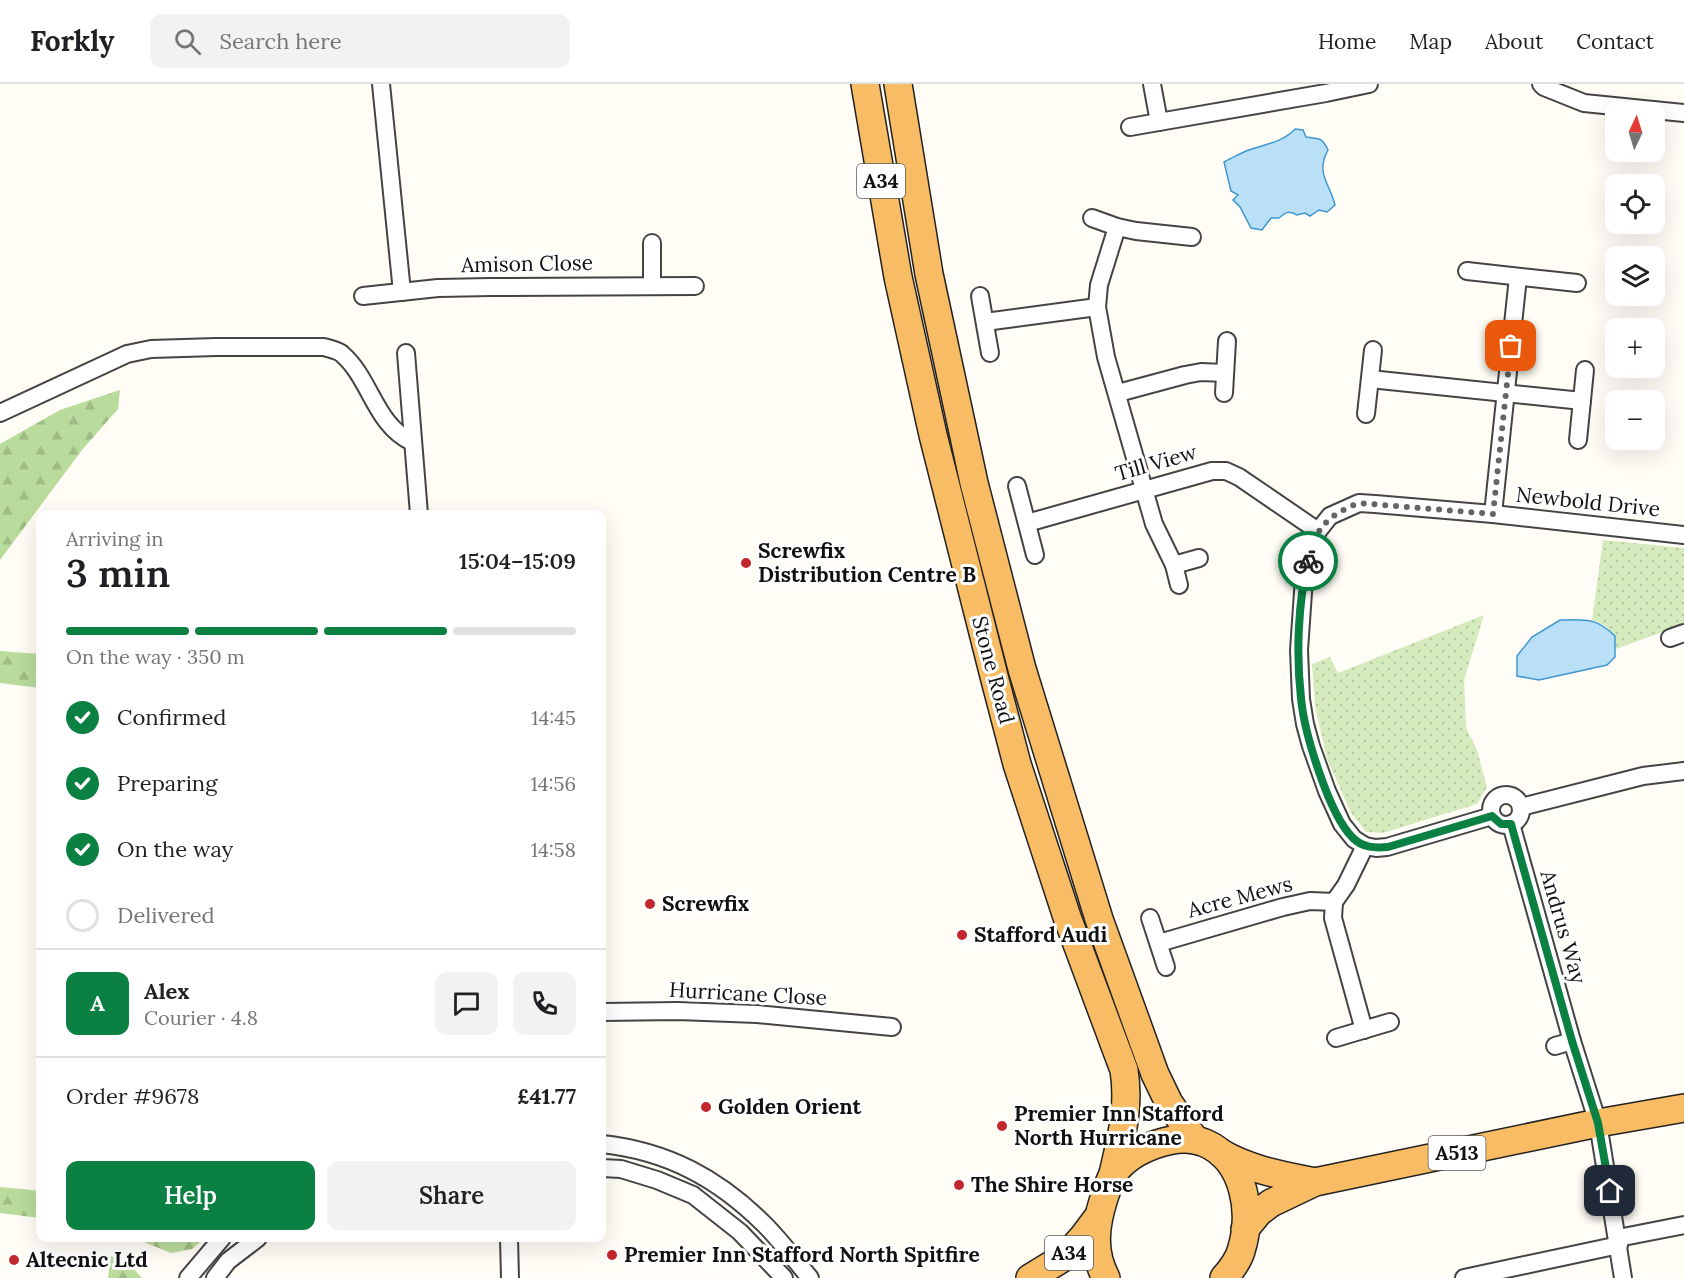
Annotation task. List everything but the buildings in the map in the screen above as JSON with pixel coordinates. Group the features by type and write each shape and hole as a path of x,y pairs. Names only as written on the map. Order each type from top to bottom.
{"highway":[{"name":"Stone Road","path":"865,84 898,277 920,378 1017,764 1067,917 1124,1070 1127,1107 1113,1174 1098,1217"},
{"name":"Stone Road","path":"897,84 934,297 974,483 1022,669 1099,919 1155,1074 1168,1103 1195,1140"},
{"name":"A513","path":"1242,1253 1259,1212 1271,1203 1315,1182 1598,1123 1684,1108"},
{"path":"1113,1174 1125,1160 1152,1145 1175,1140 1195,1140 1206,1143 1220,1152 1236,1173 1244,1193 1246,1212 1242,1253 1224,1278"},
{"name":"A513","path":"1220,1152 1251,1168 1315,1182"},
{"path":"1098,1217 1096,1249 1106,1278"},
{"name":"A34","path":"1030,1278 1066,1256 1098,1217"}],"street":[{"path":"381,84 402,292"},
{"path":"1152,84 1158,122"},
{"path":"1130,127 1325,89 1369,84"},
{"path":"1541,84 1584,103 1684,113"},
{"path":"1092,218 1136,231 1192,237"},
{"path":"1117,227 1099,285 1097,307 1106,357 1154,524 1174,565 1179,585"},
{"path":"652,243 652,286"},
{"path":"1467,271 1578,283"},
{"path":"1493,514 1518,277"},
{"name":"Amison Close","path":"363,296 438,288 695,286"},
{"path":"980,296 990,353"},
{"path":"985,322 1097,307"},
{"path":"1224,393 1227,341"},
{"path":"0,413 127,354 151,349 324,347 341,352 358,373 382,415 402,437 412,442"},
{"path":"1366,414 1373,350"},
{"path":"406,353 418,510"},
{"path":"1578,440 1585,370"},
{"path":"1118,393 1201,372 1225,373"},
{"path":"1370,379 1582,401"},
{"name":"Till View","path":"1026,523 1212,471 1226,471 1239,477 1318,531"},
{"path":"1017,486 1035,555"},
{"name":"Newbold Drive","path":"1318,531 1330,516 1359,503 1493,514 1684,535"},
{"path":"1318,531 1311,548 1304,578 1299,650 1301,699 1311,746 1342,824 1354,839 1365,846 1376,848 1388,847 1492,816"},
{"path":"1174,565 1199,558"},
{"path":"1521,807 1643,776 1684,771"},
{"path":"1511,795 1519,802 1521,807 1519,817 1511,824 1501,824 1492,816 1491,806 1496,798 1511,795"},
{"name":"Andrus Way","path":"1511,824 1572,1041 1598,1123 1623,1278"},
{"path":"1364,1030 1333,918 1334,902 1346,885 1365,846"},
{"name":"Acre Mews","path":"1159,943 1283,906 1310,901 1334,902"},
{"path":"1150,918 1166,967"},
{"name":"Hurricane Close","path":"606,1012 678,1011 757,1014 891,1027"},
{"path":"1336,1038 1390,1022"},
{"path":"1555,1046 1572,1041"},
{"path":"606,1144 653,1154 689,1167 724,1190 765,1225 810,1278"},
{"path":"606,1168 621,1169 657,1180 693,1195 740,1232 784,1278"},
{"path":"1464,1278 1684,1225"},
{"path":"188,1278 219,1242"},
{"path":"215,1278 228,1261 253,1242"},
{"path":"502,1242 510,1271"},
{"path":"509,1242 510,1271"},
{"path":"767,1261 776,1278"}],"green space":[{"path":"120,390 118,409 82,450 0,560 0,444 60,410"},
{"path":"1603,540 1684,548 1684,624 1616,649 1615,636 1606,626 1592,620"},
{"path":"1484,615 1464,680 1466,728 1477,750 1487,787 1477,804 1383,833 1366,832 1351,813 1327,759 1315,706 1312,664 1330,657 1338,673"},
{"path":"0,651 36,654 36,688 0,683"},
{"path":"0,1187 36,1191 36,1218 0,1213"},
{"path":"144,1242 200,1242 192,1249 171,1253"},
{"path":"111,1256 131,1266 142,1278 108,1278"}],"water":[{"path":"1295,129 1303,130 1306,137 1320,139 1326,146 1328,150 1324,158 1323,172 1335,205 1327,212 1319,210 1310,216 1305,213 1297,215 1288,212 1279,218 1271,218 1262,230 1251,228 1240,207 1233,200 1238,195 1231,191 1224,162 1246,151 1279,140"},
{"path":"1560,620 1590,621 1602,625 1615,636 1615,657 1607,665 1539,680 1517,676 1517,656 1532,637"}],"way so far":[{"path":"1308,561 1318,531 1330,516 1359,503 1493,514 1511,346"}],"place":[{"name":"Screwfix Distribution Centre B","path":"746,563"},
{"name":"Screwfix","path":"650,904"},
{"name":"Stafford Audi","path":"962,935"},
{"name":"Golden Orient","path":"706,1107"},
{"name":"Premier Inn Stafford North Hurricane","path":"1002,1126"},
{"name":"The Shire Horse","path":"959,1185"},
{"name":"Premier Inn Stafford North Spitfire","path":"612,1255"},
{"name":"Altecnic Ltd","path":"14,1260"}],"route":[{"path":"1308,561 1300,611 1301,699 1311,746 1337,815 1354,839 1365,846 1376,848 1388,847 1492,816 1501,824 1511,824 1572,1041 1598,1123 1610,1191"}]}
